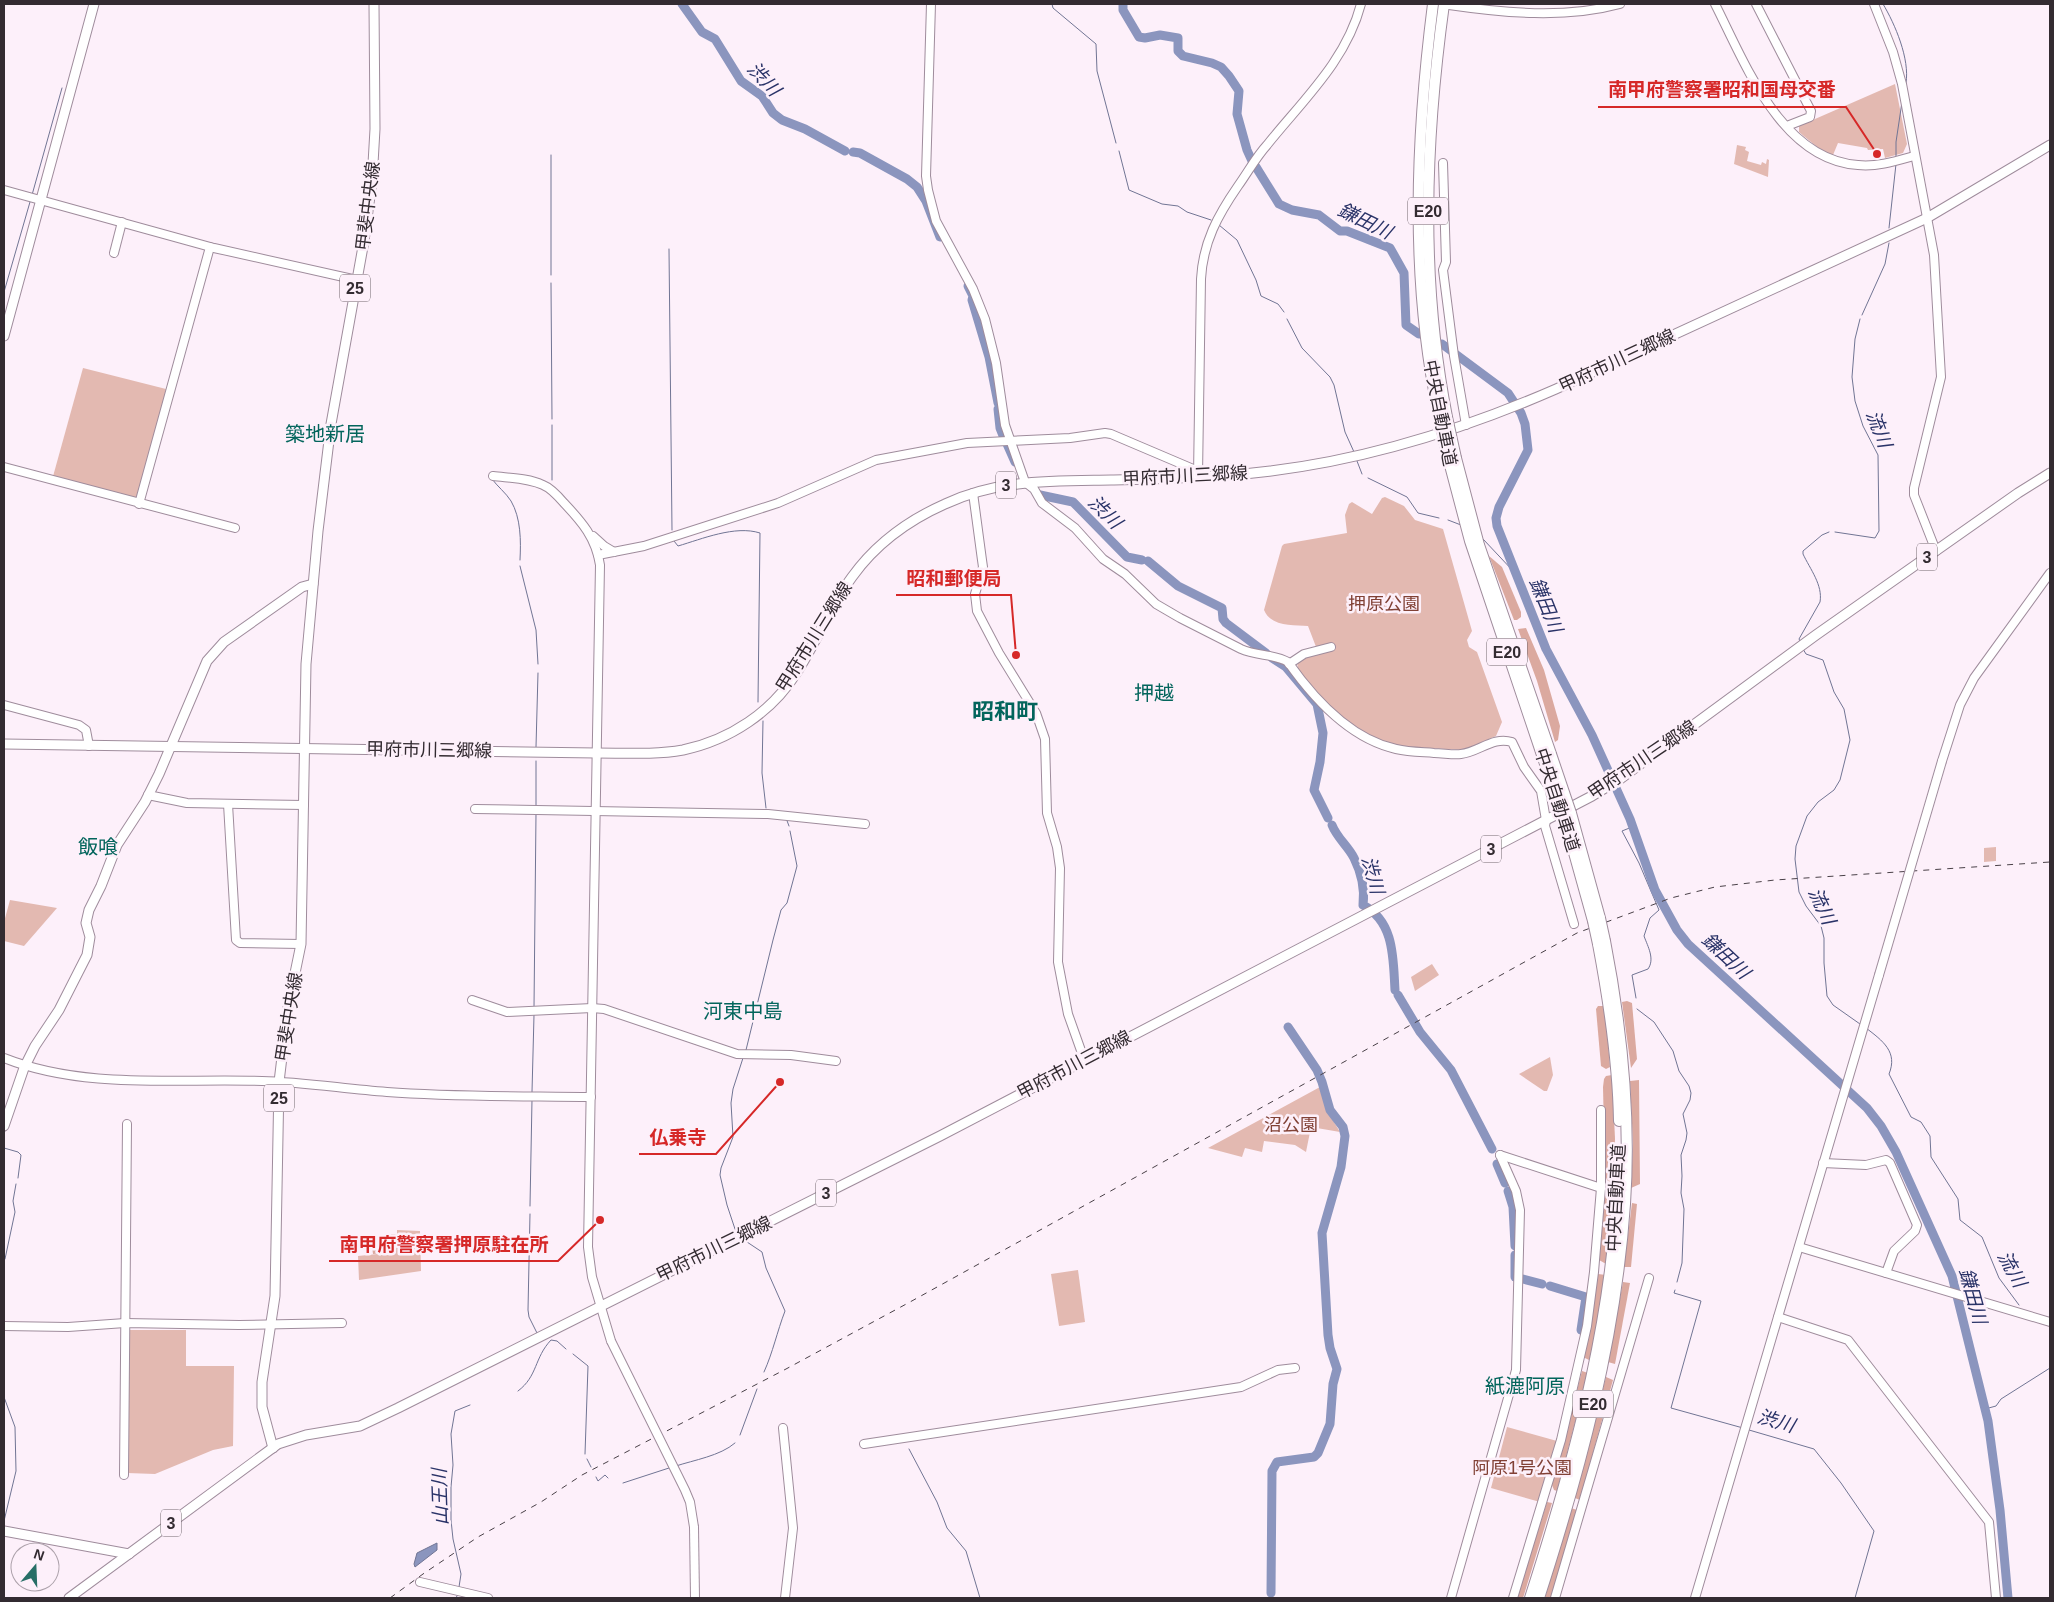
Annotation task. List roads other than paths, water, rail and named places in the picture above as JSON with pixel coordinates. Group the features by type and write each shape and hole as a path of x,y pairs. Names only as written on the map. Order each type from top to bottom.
{"highway":[{"name":"中央自動車道","path":"1433,4 1423,112 1420,253 1425,326 1438,411 1452,456 1467,520 1567,815 1596,920 1601,943 1616,1065 1619,1106 1622,1189 1611,1318 1598,1382 1571,1488 1538,1598"},
{"name":"中央自動車道","path":"1446,4 1432,112 1428,237 1433,325 1448,417 1452,456"},
{"name":"中央自動車道","path":"1530,1598 1564,1487 1591,1381 1605,1316 1621,1205"}],"main road":[{"path":"4,336 94,4"},
{"name":"甲斐中央線","path":"273,1448 262,1407 262,1393 263,1371 275,1296 279,1082 288,1007 301,944 306,664 331,424 369,208 374,155 374,4"},
{"name":"甲府市川三郷線","path":"4,744 596,753 655,753 682,750 718,739 740,728 770,705 789,684 807,656 837,599 852,576 898,530 926,512 973,493 1001,485 1025,482 1261,472 1313,465 1416,440 1466,424 1521,405 1927,218 2050,145"},
{"name":"甲府市川三郷線","path":"69,1598 285,1441 306,1435 360,1426 847,1183 1608,787 1802,645 2018,493 2050,473"},
{"path":"4,1126 25,1066 35,1046 59,1010 80,970 89,945 90,937 86,923 91,905 101,886 117,845 148,795 171,747 189,707 202,669 213,652 224,642 302,587 313,584"},
{"path":"4,1531 129,1554"}],"street":[{"path":"931,4 928,190 936,220 973,288 985,319 996,362 1001,406 1009,440 1025,482 1034,489 1042,503 1074,528 1103,559 1124,574 1166,611 1251,653 1283,659 1339,720 1358,733 1385,746 1406,751 1458,754 1471,752 1498,741 1512,742 1524,767 1541,791 1546,820 1545,826 1574,924"},
{"path":"598,555 644,546 778,502 876,460 967,443 1070,438 1105,433 1112,434 1198,474 1201,279 1207,242 1222,210 1266,146 1317,86 1333,64 1346,42 1361,4"},
{"path":"1446,4 1490,10 1542,13 1594,10 1620,4"},
{"path":"1715,4 1762,98 1787,126 1822,157 1848,164 1867,166 1914,156"},
{"path":"1756,4 1811,111 1810,117 1787,126"},
{"path":"1874,4 1896,63 1934,255 1942,370 1940,385 1914,488 1916,500 1936,551"},
{"path":"1443,163 1446,262 1443,270 1454,356 1466,424"},
{"path":"4,190 210,247 357,280"},
{"path":"114,253 122,222"},
{"path":"139,504 210,247"},
{"path":"4,467 235,528"},
{"path":"493,476 522,479 543,484 557,495 590,533 604,546 614,552"},
{"path":"973,493 983,567 975,594 976,611 1036,713 1042,725 1045,739 1047,813 1057,846 1060,868 1058,962 1068,1014 1084,1059"},
{"path":"590,533 600,565 588,1246 592,1277 611,1341 690,1502 694,1527 695,1598"},
{"path":"1695,1598 1960,705 1974,678 2050,573"},
{"path":"1289,664 1304,654 1331,647"},
{"path":"4,705 79,725 86,730 89,746"},
{"path":"148,795 187,803 304,805"},
{"path":"228,804 236,940 240,943 301,944"},
{"path":"475,809 768,814 865,824"},
{"path":"472,1000 507,1012 592,1008 612,1011 738,1054 791,1055 836,1061"},
{"path":"4,1058 25,1066 58,1074 103,1078 279,1082 433,1094 591,1097"},
{"path":"1513,1598 1561,1440 1587,1326 1594,1272 1601,1188 1601,1110"},
{"path":"124,1476 127,1124"},
{"path":"1451,1598 1516,1370 1520,1210 1516,1191 1500,1155 1601,1188"},
{"path":"1823,1163 1866,1165 1886,1160 1890,1163 1917,1225 1915,1231 1894,1252 1886,1273"},
{"path":"1798,1247 2050,1322"},
{"path":"1555,1598 1649,1278"},
{"path":"1778,1317 1848,1340 1989,1522 1996,1598"},
{"path":"4,1326 61,1327 125,1323 271,1325 342,1323"},
{"path":"864,1444 1241,1387 1278,1370 1295,1368"},
{"path":"783,1428 793,1528 785,1598"},
{"path":"420,1582 488,1598"}],"water":[{"path":"437,1543 437,1550 415,1567 417,1553"}],"waterway":[{"name":"渋川","path":"682,4 702,32 715,39 741,81 762,96 773,113 782,120 805,129 845,151"},
{"path":"1052,4 1053,8 1096,44 1097,71 1116,143"},
{"name":"鎌田川","path":"1123,4 1123,10 1139,37 1145,38 1160,35 1178,38 1178,51 1183,56 1212,63 1221,67 1229,76 1239,91 1237,114 1252,161"},
{"name":"流川","path":"1883,4 1897,31 1904,53 1907,74 1906,83"},
{"path":"32,195 62,88"},
{"name":"流川","path":"1896,157 1896,142 1902,102"},
{"path":"1119,151 1129,190 1162,204 1178,206 1187,212 1211,220"},
{"name":"渋川","path":"853,152 860,153 907,179 917,187 926,201 940,237"},
{"path":"551,155 551,275"},
{"name":"流川","path":"1889,228 1896,164"},
{"name":"鎌田川","path":"1256,167 1279,204 1292,210 1319,215 1340,231 1347,231 1390,248 1404,273 1406,325 1419,334"},
{"path":"4,292 30,202"},
{"path":"1219,225 1237,240 1256,280 1261,296 1278,304 1284,312"},
{"name":"流川","path":"1862,315 1885,264 1889,243"},
{"path":"669,249 672,530"},
{"path":"551,283 552,419"},
{"name":"渋川","path":"968,286 973,296 972,300 989,357 998,403"},
{"path":"1287,319 1302,348 1330,377 1334,385 1345,432 1354,452"},
{"name":"流川","path":"1835,532 1875,538 1879,531 1878,455 1863,426 1855,401 1852,377 1855,339 1860,319"},
{"name":"鎌田川","path":"1442,344 1508,393 1521,413 1525,424 1528,450 1499,507 1496,518 1497,526 1546,649 1592,735 1630,819 1655,890 1677,930 1688,944 1867,1108 1881,1126 1896,1152 1952,1276 1988,1421 2000,1510 2008,1598"},
{"name":"渋川","path":"998,409 1000,428 1004,438"},
{"path":"552,425 552,480"},
{"name":"渋川","path":"1007,444 1015,462"},
{"path":"1357,461 1362,474"},
{"path":"1368,478 1407,497 1418,513 1439,518"},
{"path":"492,479 509,498 517,515 519,522 520,560"},
{"name":"渋川","path":"1040,495 1073,502 1127,557 1142,560"},
{"path":"1448,520 1461,525"},
{"path":"674,541 678,546 729,532 750,531 760,533 758,702"},
{"name":"流川","path":"1801,643 1799,639 1820,602 1820,589 1803,551 1822,535 1829,532"},
{"path":"1483,539 1515,573"},
{"name":"渋川","path":"1148,561 1178,586 1222,608 1223,619 1226,623 1266,653"},
{"path":"520,566 536,630 538,664"},
{"name":"流川","path":"1803,649 1806,654 1823,660 1834,692 1844,709 1850,740 1840,780 1834,790 1818,802 1807,816 1796,846 1795,859 1799,892 1806,906 1821,926 1824,938 1827,996 1833,1005 1860,1024"},
{"name":"渋川","path":"1272,658 1286,667 1317,704 1323,733 1320,762 1314,790 1328,818"},
{"path":"536,747 538,673"},
{"path":"763,721 762,773 766,808"},
{"path":"536,761 536,806"},
{"path":"534,1008 536,814"},
{"path":"786,818 789,826"},
{"name":"渋川","path":"1332,825 1356,863 1363,887 1363,905 1373,912 1387,931 1392,954 1395,990"},
{"path":"1632,827 1622,831 1639,863 1659,910 1650,918 1644,936 1650,953 1650,965 1648,969 1632,975 1636,998"},
{"path":"746,1050 781,910 787,903 797,866 790,831"},
{"name":"渋川","path":"1398,995 1420,1032 1451,1070 1492,1149"},
{"path":"1637,1009 1654,1022 1673,1051 1679,1071 1689,1086 1691,1093 1690,1100 1683,1114 1687,1133 1681,1155 1681,1193 1684,1209 1682,1263 1677,1282"},
{"path":"532,1092 534,1015"},
{"path":"1271,1593 1272,1471 1277,1462 1314,1457 1318,1453 1330,1424 1333,1384 1337,1369 1328,1335 1322,1233 1341,1167 1345,1136 1343,1127 1330,1110 1317,1070 1288,1027"},
{"name":"流川","path":"1866,1028 1883,1042 1890,1053 1892,1059 1889,1074 1911,1117 1921,1122 1930,1136 1931,1157 1958,1199 1960,1220 1982,1237 1999,1278 2019,1305"},
{"path":"736,1232 720,1175 733,1137 731,1103 733,1089 743,1058"},
{"path":"530,1206 532,1100"},
{"path":"4,1134 5,1130"},
{"path":"4,1148 18,1152 21,1155 18,1178"},
{"name":"渋川","path":"1497,1164 1505,1183"},
{"path":"5,1259 15,1212 13,1201 16,1184"},
{"name":"渋川","path":"1508,1191 1513,1207 1515,1246"},
{"path":"530,1214 528,1310 529,1317 537,1333"},
{"path":"744,1240 762,1252 766,1268 785,1311 764,1372"},
{"name":"渋川","path":"1515,1255 1515,1277"},
{"name":"渋川","path":"1523,1279 1542,1284"},
{"name":"渋川","path":"1550,1286 1586,1297 1581,1330"},
{"name":"渋川","path":"1675,1290 1674,1293 1701,1301 1671,1408 1743,1428"},
{"name":"山王川","path":"518,1391 533,1373 541,1353 551,1340 557,1341 566,1349"},
{"path":"573,1354 588,1366 585,1454"},
{"path":"1985,1409 1996,1406 2001,1399 2050,1368"},
{"path":"740,1435 757,1389"},
{"path":"4,1397 15,1427 16,1471 4,1521"},
{"name":"山王川","path":"459,1587 461,1574 451,1520 453,1465 451,1434 455,1411 470,1405"},
{"name":"渋川","path":"1749,1430 1814,1449 1841,1483 1874,1531 1855,1598"},
{"path":"676,1466 722,1451 735,1443"},
{"path":"909,1449 937,1502 947,1528 966,1551 980,1598"},
{"path":"587,1459 591,1467"},
{"path":"623,1483 669,1468"},
{"path":"596,1477 598,1481 605,1475 608,1478"},
{"name":"山王川","path":"456,1598 458,1594"}],"railway":[{"path":"390,1598 478,1537 541,1502 582,1475 910,1302 1577,933 1671,898 1715,887 1775,880 2050,862"}],"place":[{"name":"南甲府警察署昭和国母交番","path":"1877,154"},
{"name":"昭和郵便局","path":"1016,655"},
{"name":"仏乗寺","path":"780,1082"},
{"name":"南甲府警察署押原駐在所","path":"600,1220"}],"district":[{"name":"築地新居","path":"325,434"},
{"name":"押越","path":"1154,693"},
{"name":"昭和町","path":"1005,711"},
{"name":"飯喰","path":"98,847"},
{"name":"河東中島","path":"743,1011"},
{"name":"紙漉阿原","path":"1525,1386"}],"park label":[{"name":"押原公園","path":"1384,604"},
{"name":"沼公園","path":"1291,1125"},
{"name":"阿原1号公園","path":"1522,1468"}]}
